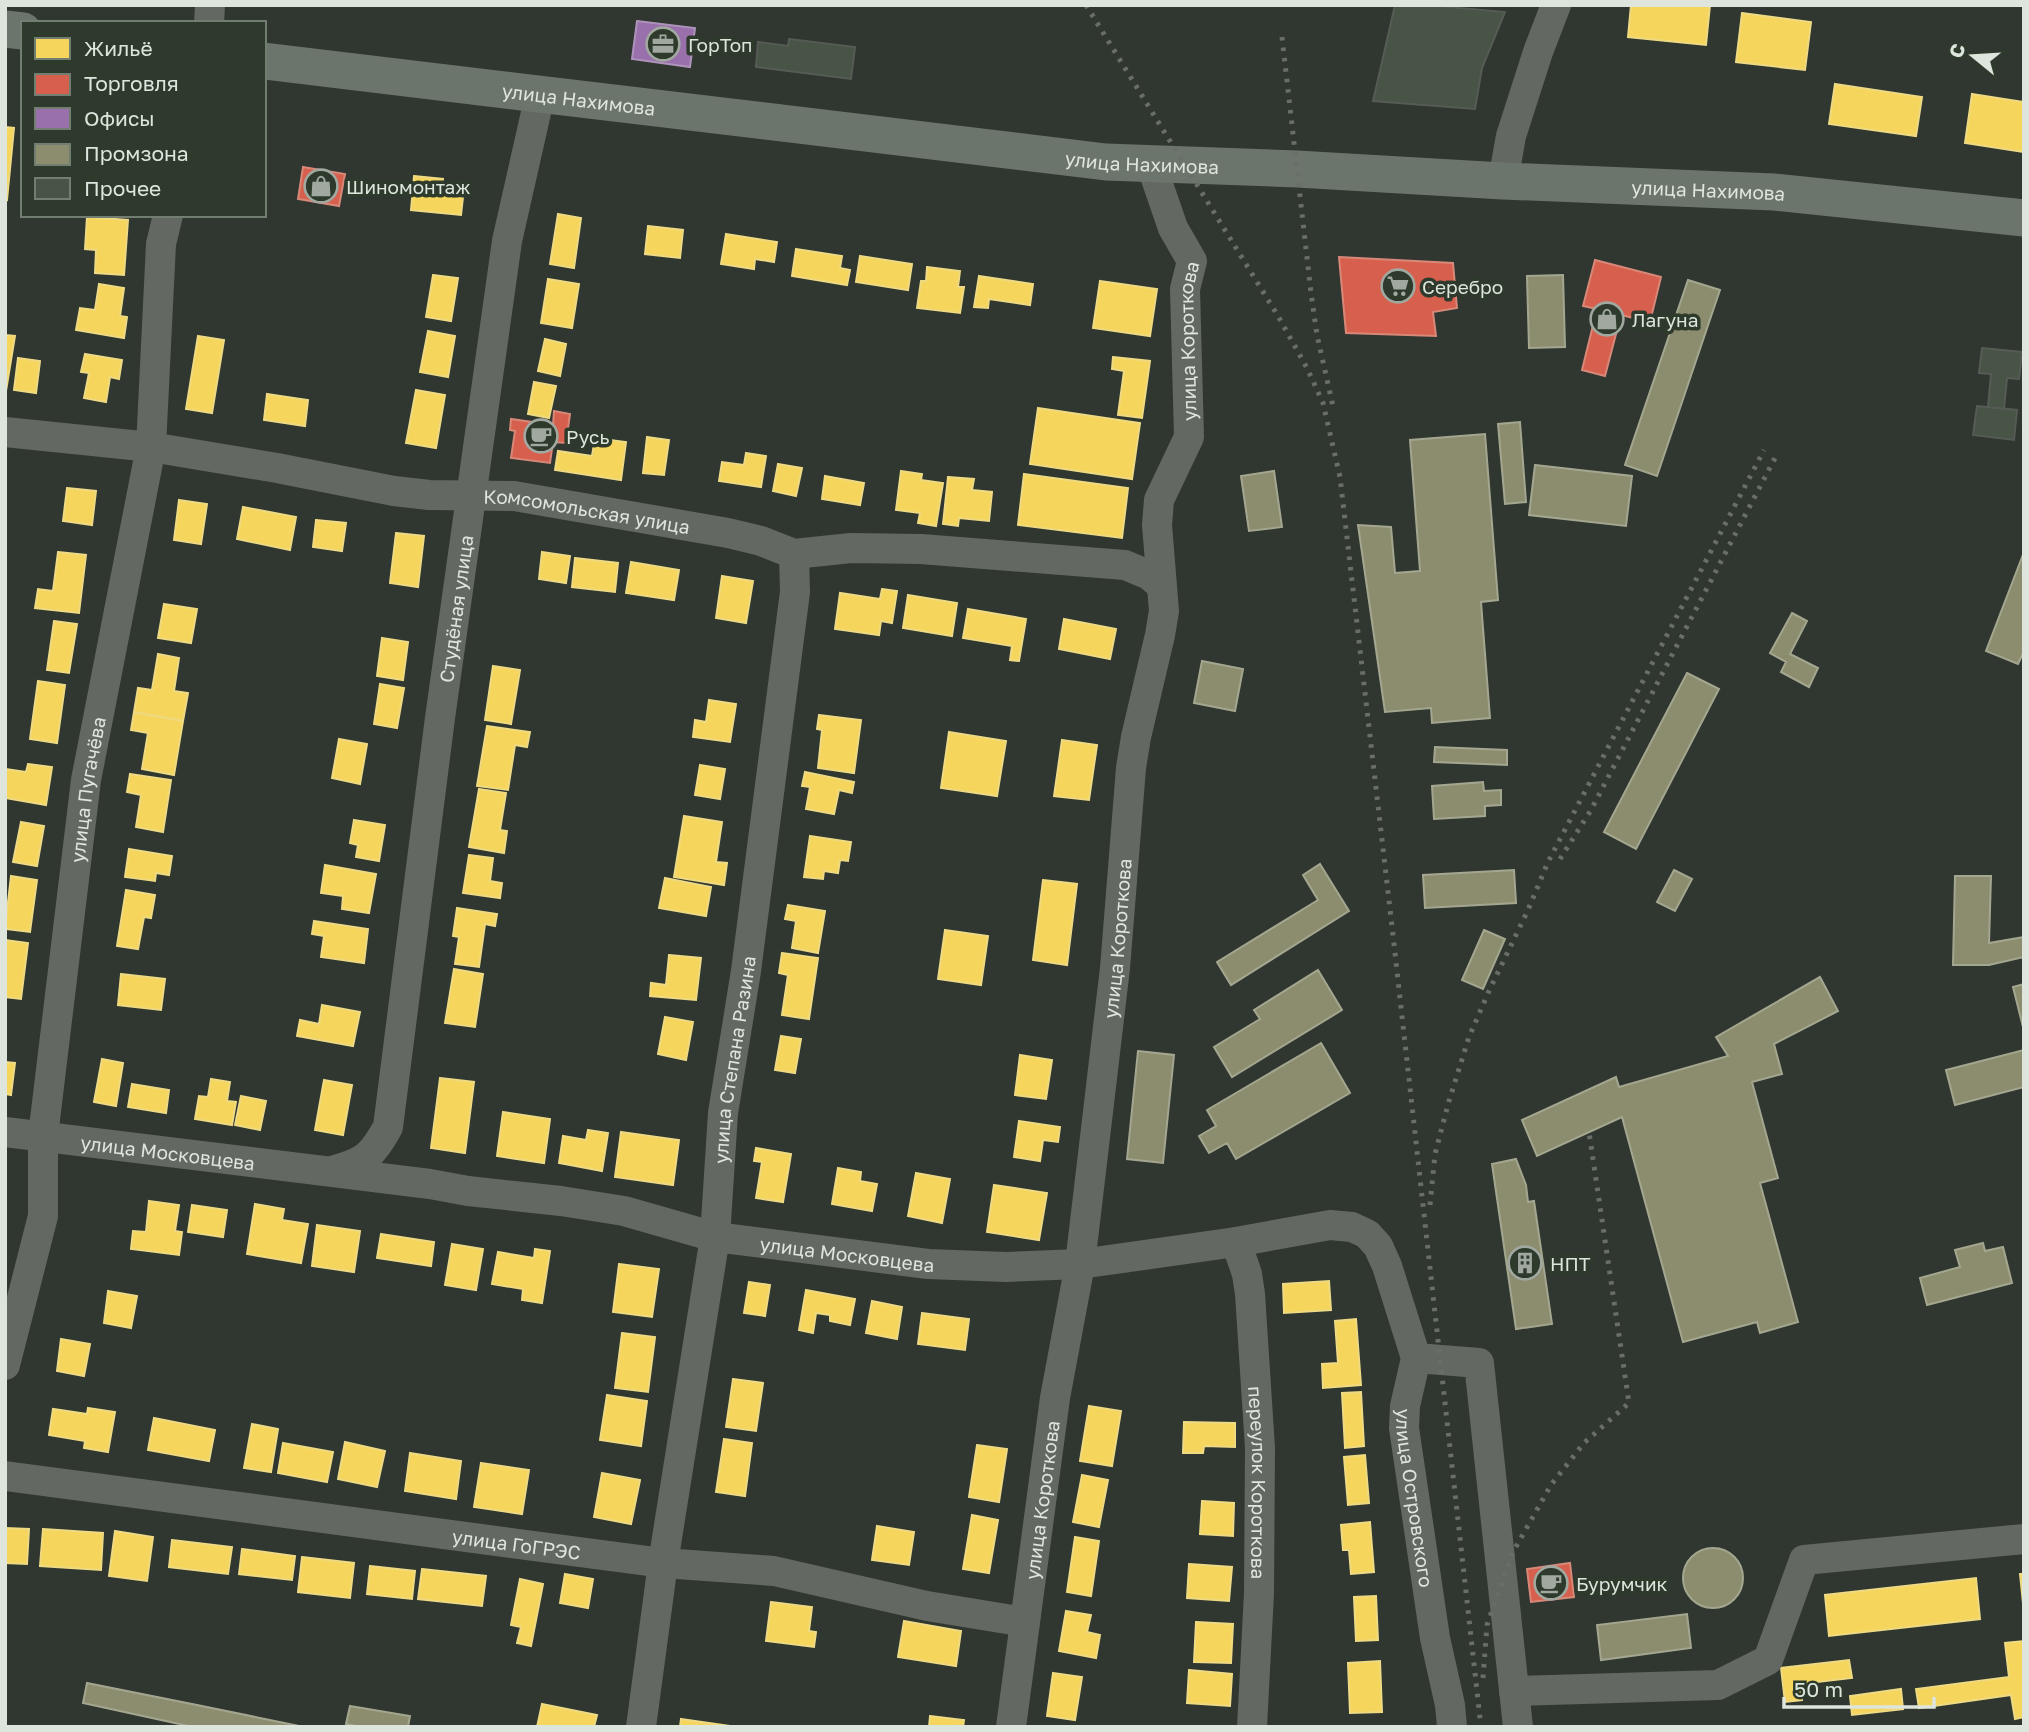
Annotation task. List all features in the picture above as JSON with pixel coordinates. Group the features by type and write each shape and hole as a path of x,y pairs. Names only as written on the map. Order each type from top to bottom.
{"main road":[{"name":"улица Нахимова","path":"266,61 1038,155 1151,164 1774,192 2024,218"}],"street":[{"path":"1503,181 1511,136 1556,5"},
{"name":"Студёная улица","path":"388,1127 440,718 507,242 540,95"},
{"name":"улица Короткова","path":"1011,1727 1055,1398 1080,1264 1115,968 1131,768 1164,611 1157,525 1159,500 1189,437 1185,289 1192,261 1173,228 1151,164"},
{"name":"улица Пугачёва","path":"5,1365 43,1216 43,1136 86,780 151,447 161,244 168,217"},
{"name":"Комсомольская улица","path":"5,432 151,447 394,491 429,495 514,496 728,533 761,541 794,554 851,548 921,549 1125,565 1149,575 1161,585"},
{"name":"улица Степана Разина","path":"641,1727 663,1563 715,1237 723,1112 746,971 795,592 794,554"},
{"path":"388,1127 403,1163 409,1171 430,1184"},
{"name":"улица Московцева","path":"330,1172 366,1159 376,1149 388,1127"},
{"name":"улица Московцева","path":"5,1132 561,1201 624,1211 715,1237 928,1264 1006,1267 1080,1264 1236,1242 1329,1225 1352,1227 1367,1234 1378,1246 1416,1358"},
{"name":"переулок Короткова","path":"1236,1242 1247,1274 1250,1294 1259,1448 1259,1593 1252,1727"},
{"path":"1416,1358 1479,1363 1518,1727"},
{"name":"улица Островского","path":"1416,1358 1405,1406 1404,1428 1435,1637 1450,1704 1452,1727"},
{"name":"улица ГоГРЭС","path":"5,1476 663,1563 774,1571 927,1606 1025,1622"},
{"path":"1514,1691 1718,1685 1768,1660 1804,1560 2024,1539"}],"building: Жильё":[{"path":"1631,5 1710,5 1706,45 1628,37"},
{"path":"1742,13 1811,22 1805,70 1736,62"},
{"path":"1835,84 1922,97 1916,136 1829,124"},
{"path":"1972,94 2024,102 2024,152 1965,143"},
{"path":"5,127 14,128 7,200 5,199"},
{"path":"414,176 443,179 442,195 463,197 461,215 411,210"},
{"path":"558,214 581,218 574,268 550,264"},
{"path":"87,217 128,220 124,275 95,273 96,250 85,249"},
{"path":"648,226 683,230 680,258 645,254"},
{"path":"726,234 777,242 774,262 755,259 754,269 721,264"},
{"path":"796,249 842,256 840,268 850,270 847,285 792,276"},
{"path":"860,256 912,264 908,290 856,282"},
{"path":"927,267 960,271 958,287 964,287 960,313 917,308 921,281 926,281"},
{"path":"433,275 458,278 451,321 426,317"},
{"path":"979,276 1033,284 1030,305 989,299 988,308 974,307"},
{"path":"548,279 579,284 572,328 541,323"},
{"path":"1100,281 1157,289 1150,336 1093,328"},
{"path":"99,284 124,288 120,316 127,317 124,338 76,330 80,308 95,310"},
{"path":"428,331 455,336 448,377 420,372"},
{"path":"5,335 15,336 6,391 5,391"},
{"path":"198,336 224,340 212,413 186,409"},
{"path":"545,339 566,344 560,376 538,371"},
{"path":"85,354 122,360 119,379 110,377 106,402 84,398 89,373 81,372"},
{"path":"1113,357 1150,361 1142,418 1118,415 1124,371 1112,369"},
{"path":"18,358 40,361 36,393 14,390"},
{"path":"534,382 556,386 549,418 528,414"},
{"path":"416,390 445,395 436,448 406,443"},
{"path":"267,394 308,400 305,426 264,420"},
{"path":"1038,408 1140,423 1132,479 1030,464"},
{"path":"647,437 669,440 664,475 643,473"},
{"path":"595,438 626,442 621,480 555,470 558,451 592,456"},
{"path":"746,453 766,456 761,487 719,481 722,462 744,465"},
{"path":"778,464 802,468 796,496 773,491"},
{"path":"901,471 922,474 921,480 943,483 936,526 918,523 920,513 896,510"},
{"path":"1024,474 1128,488 1122,538 1018,525"},
{"path":"825,476 864,483 860,505 822,499"},
{"path":"948,477 974,479 972,490 992,492 989,521 959,518 958,526 943,524"},
{"path":"67,488 96,491 92,525 63,521"},
{"path":"179,500 207,504 201,544 174,540"},
{"path":"243,507 296,517 290,550 237,539"},
{"path":"316,520 346,523 342,551 313,547"},
{"path":"396,533 424,536 418,587 390,583"},
{"path":"58,552 86,555 79,613 35,608 38,589 53,591"},
{"path":"542,552 570,556 566,583 539,579"},
{"path":"575,558 618,563 615,592 572,587"},
{"path":"631,562 679,570 674,600 626,593"},
{"path":"722,576 753,581 746,623 716,618"},
{"path":"882,589 897,591 892,623 881,621 879,635 835,629 840,593 880,599"},
{"path":"908,595 957,603 952,636 903,628"},
{"path":"164,604 197,609 191,643 158,638"},
{"path":"968,609 1026,619 1019,661 1010,660 1012,646 963,638"},
{"path":"1064,619 1116,629 1110,659 1059,649"},
{"path":"54,621 77,624 69,673 47,670"},
{"path":"382,638 408,642 403,680 377,676"},
{"path":"158,654 179,658 174,691 188,693 183,721 134,712 138,688 152,690"},
{"path":"493,666 520,670 511,724 485,720"},
{"path":"38,681 65,685 57,743 30,739"},
{"path":"380,684 404,688 397,728 374,724"},
{"path":"709,700 736,704 730,742 693,737 695,720 706,722"},
{"path":"134,712 183,721 174,775 142,769 148,733 131,730"},
{"path":"819,715 861,720 854,773 818,768 822,730 817,729"},
{"path":"487,726 530,732 527,747 515,745 508,790 477,786"},
{"path":"949,732 1006,741 997,796 941,788"},
{"path":"339,739 367,744 360,784 332,778"},
{"path":"1062,740 1097,745 1089,800 1054,796"},
{"path":"28,764 52,767 46,805 5,798 5,769 26,772"},
{"path":"700,765 725,769 720,799 695,795"},
{"path":"805,772 854,782 852,793 839,790 834,814 806,809 810,787 802,786"},
{"path":"130,774 171,780 163,832 136,827 141,795 127,792"},
{"path":"479,789 506,793 500,830 507,831 504,853 469,847"},
{"path":"684,816 722,822 716,862 727,863 724,885 674,877"},
{"path":"354,820 385,825 379,861 356,857 358,845 350,843"},
{"path":"21,822 44,826 37,866 13,862"},
{"path":"810,836 851,842 848,861 840,860 838,873 824,871 823,879 804,877"},
{"path":"129,849 172,856 169,875 156,873 155,881 125,877"},
{"path":"469,855 493,858 490,881 502,883 500,898 463,893"},
{"path":"325,865 376,874 369,913 342,909 343,896 321,893"},
{"path":"11,876 37,880 30,932 5,929"},
{"path":"665,878 711,887 706,916 659,908"},
{"path":"1043,880 1077,884 1067,965 1033,960"},
{"path":"126,890 155,895 151,918 144,917 138,949 117,946"},
{"path":"788,905 825,911 818,953 792,948 796,921 785,919"},
{"path":"457,908 497,914 495,926 485,924 479,967 455,964 459,937 453,936"},
{"path":"314,921 368,929 364,963 321,957 324,936 312,934"},
{"path":"945,930 988,936 981,985 938,979"},
{"path":"5,940 28,943 21,999 5,997"},
{"path":"782,953 818,958 809,1019 782,1015 788,975 779,973"},
{"path":"669,955 701,958 696,1000 650,996 651,983 666,985"},
{"path":"454,969 483,974 475,1027 445,1023"},
{"path":"121,974 165,979 161,1010 118,1005"},
{"path":"322,1005 360,1012 353,1046 297,1036 300,1020 319,1024"},
{"path":"665,1017 693,1022 686,1060 658,1054"},
{"path":"781,1036 801,1039 795,1073 775,1070"},
{"path":"1020,1055 1052,1060 1046,1099 1015,1095"},
{"path":"102,1059 123,1063 116,1106 94,1102"},
{"path":"5,1062 15,1063 11,1095 5,1094"},
{"path":"440,1078 474,1082 465,1153 431,1148"},
{"path":"211,1079 230,1082 227,1101 236,1102 232,1125 195,1119 199,1096 208,1097"},
{"path":"324,1080 352,1085 343,1135 315,1130"},
{"path":"132,1084 169,1090 166,1113 128,1107"},
{"path":"241,1096 266,1101 260,1130 235,1125"},
{"path":"503,1112 550,1119 544,1163 497,1156"},
{"path":"1019,1121 1060,1127 1058,1142 1043,1140 1040,1161 1014,1157"},
{"path":"588,1130 608,1133 602,1171 559,1163 563,1136 586,1140"},
{"path":"621,1132 679,1140 673,1185 615,1177"},
{"path":"756,1148 791,1154 783,1202 756,1198 762,1162 754,1161"},
{"path":"838,1168 861,1172 860,1181 877,1184 872,1211 832,1204"},
{"path":"916,1173 950,1179 942,1223 908,1216"},
{"path":"994,1185 1047,1193 1039,1240 987,1232"},
{"path":"149,1201 179,1205 175,1231 182,1232 179,1255 131,1249 133,1231 146,1232"},
{"path":"255,1204 284,1209 282,1220 308,1224 301,1263 247,1254"},
{"path":"192,1205 227,1210 223,1237 188,1232"},
{"path":"317,1225 360,1231 354,1272 312,1266"},
{"path":"381,1234 434,1242 431,1266 377,1258"},
{"path":"452,1244 483,1249 476,1290 445,1285"},
{"path":"535,1249 550,1251 542,1303 522,1300 523,1289 492,1284 498,1252 534,1258"},
{"path":"619,1264 659,1269 652,1317 613,1312"},
{"path":"1329,1281 1331,1310 1284,1313 1283,1284"},
{"path":"749,1282 770,1285 765,1316 744,1313"},
{"path":"806,1290 855,1299 850,1325 830,1321 830,1315 816,1313 813,1333 799,1330"},
{"path":"108,1291 137,1296 131,1328 104,1323"},
{"path":"872,1301 902,1307 897,1339 866,1333"},
{"path":"922,1313 969,1319 965,1350 918,1344"},
{"path":"1356,1319 1361,1385 1323,1388 1322,1364 1338,1363 1335,1321"},
{"path":"622,1333 655,1337 648,1392 615,1388"},
{"path":"61,1339 90,1344 84,1376 57,1371"},
{"path":"733,1379 763,1383 756,1431 726,1427"},
{"path":"1361,1392 1364,1446 1345,1448 1342,1393"},
{"path":"607,1395 647,1401 641,1446 600,1440"},
{"path":"1089,1406 1121,1411 1112,1466 1080,1461"},
{"path":"88,1408 115,1412 108,1452 84,1448 85,1441 49,1435 53,1409 87,1414"},
{"path":"154,1418 215,1430 209,1461 148,1450"},
{"path":"1184,1422 1235,1423 1235,1447 1204,1446 1203,1453 1183,1453"},
{"path":"252,1424 278,1429 271,1472 244,1468"},
{"path":"724,1439 752,1443 745,1496 716,1492"},
{"path":"345,1442 385,1451 377,1487 338,1479"},
{"path":"283,1443 333,1452 327,1482 278,1473"},
{"path":"977,1445 1007,1449 999,1502 969,1497"},
{"path":"410,1453 461,1461 456,1499 405,1491"},
{"path":"1365,1455 1369,1503 1348,1505 1344,1457"},
{"path":"481,1463 529,1470 522,1514 474,1507"},
{"path":"602,1473 640,1480 631,1524 594,1517"},
{"path":"1082,1475 1108,1480 1099,1527 1073,1522"},
{"path":"1202,1501 1234,1503 1233,1536 1200,1534"},
{"path":"972,1515 998,1520 989,1573 963,1569"},
{"path":"1370,1522 1374,1572 1351,1574 1349,1550 1343,1550 1341,1525"},
{"path":"877,1526 914,1532 909,1565 872,1560"},
{"path":"5,1528 29,1529 27,1564 5,1563"},
{"path":"43,1529 103,1533 101,1570 40,1566"},
{"path":"115,1531 153,1537 147,1581 109,1576"},
{"path":"1075,1537 1099,1541 1091,1596 1067,1592"},
{"path":"172,1540 232,1547 228,1574 169,1567"},
{"path":"242,1549 295,1556 292,1580 239,1574"},
{"path":"302,1557 354,1563 350,1598 298,1592"},
{"path":"1189,1564 1232,1567 1229,1601 1187,1598"},
{"path":"370,1566 415,1571 412,1599 367,1594"},
{"path":"422,1569 486,1576 482,1606 418,1599"},
{"path":"565,1574 593,1579 588,1608 560,1603"},
{"path":"2020,1574 2024,1574 2024,1613"},
{"path":"1976,1578 1980,1619 1829,1636 1825,1595"},
{"path":"520,1579 543,1584 531,1646 517,1643 521,1627 511,1625"},
{"path":"1376,1596 1378,1640 1356,1641 1354,1597"},
{"path":"771,1602 812,1607 809,1631 816,1632 814,1647 766,1641"},
{"path":"1066,1611 1091,1615 1087,1632 1100,1635 1096,1658 1059,1651"},
{"path":"904,1621 961,1631 956,1666 898,1657"},
{"path":"1196,1622 1233,1624 1231,1663 1194,1662"},
{"path":"2024,1641 2024,1717 2015,1719 2011,1695 1919,1708 1916,1689 2009,1677 2005,1643"},
{"path":"1849,1660 1852,1678 1800,1684 1802,1700 1785,1702 1781,1668"},
{"path":"1380,1661 1382,1712 1350,1713 1348,1663"},
{"path":"1189,1670 1232,1674 1230,1706 1187,1703"},
{"path":"1053,1673 1082,1677 1075,1720 1047,1716"},
{"path":"1901,1689 1903,1709 1852,1715 1850,1696"},
{"path":"542,1704 597,1715 594,1727 537,1727"},
{"path":"930,1716 964,1720 963,1727 929,1727"},
{"path":"681,1719 737,1727 680,1727"}],"building: Торговля":[{"name":"Шиномонтаж","path":"303,167 345,174 339,206 298,199"},
{"name":"Серебро","path":"1339,257 1453,263 1457,308 1433,312 1436,336 1346,333"},
{"name":"Лагуна","path":"1595,260 1661,277 1650,322 1621,315 1605,376 1582,370 1597,309 1583,306"},
{"name":"Русь","path":"554,411 570,414 566,443 553,442 550,463 511,458 515,431 510,430 511,419 553,425"},
{"name":"Бурумчик","path":"1570,1563 1574,1597 1531,1602 1527,1569"}],"building: Офисы":[{"name":"ГорТоп","path":"637,21 695,28 690,67 632,59"}],"building: Промзона":[{"path":"1563,275 1565,347 1529,348 1527,276"},
{"path":"1688,280 1720,290 1657,476 1625,465"},
{"path":"1520,422 1526,502 1505,504 1498,424"},
{"path":"1485,434 1498,600 1481,602 1490,718 1432,723 1431,708 1385,712 1358,525 1391,527 1395,573 1420,571 1410,440"},
{"path":"1535,465 1632,476 1626,526 1529,515"},
{"path":"1274,471 1282,527 1249,531 1241,476"},
{"path":"2024,552 2024,651 2018,664 1986,651"},
{"path":"1792,613 1807,621 1790,654 1818,668 1809,687 1781,672 1786,662 1770,653"},
{"path":"1202,661 1243,669 1235,711 1194,703"},
{"path":"1687,673 1719,689 1636,849 1604,832"},
{"path":"1435,747 1507,750 1507,765 1434,762"},
{"path":"1483,782 1484,791 1501,790 1501,805 1485,806 1485,816 1434,819 1432,786"},
{"path":"1320,864 1349,911 1231,985 1217,962 1318,900 1303,875"},
{"path":"1514,870 1516,903 1425,908 1423,875"},
{"path":"1674,870 1692,879 1675,911 1657,902"},
{"path":"1955,876 1991,876 1989,943 2024,937 2024,957 1989,965 1953,965"},
{"path":"1484,930 1505,939 1483,989 1462,980"},
{"path":"1318,970 1342,1010 1232,1077 1214,1047 1260,1019 1254,1010"},
{"path":"1820,977 1838,1011 1774,1044 1782,1074 1752,1082 1778,1178 1760,1183 1798,1322 1760,1333 1757,1322 1683,1342 1622,1117 1537,1156 1522,1120 1616,1077 1619,1087 1728,1056 1716,1037"},
{"path":"2024,984 2024,1031 2013,987"},
{"path":"1321,1043 1350,1093 1236,1159 1227,1143 1209,1153 1199,1136 1216,1126 1207,1110"},
{"path":"2024,1050 2024,1087 1955,1105 1946,1070"},
{"path":"1138,1051 1174,1055 1163,1163 1127,1159"},
{"name":"НПТ","path":"1516,1159 1526,1185 1528,1202 1534,1201 1552,1324 1516,1329 1492,1164"},
{"path":"1983,1243 1985,1251 2003,1247 2012,1283 1927,1305 1920,1278 1960,1267 1955,1250"},
{"path":"1713,1548 1734,1557 1743,1578 1734,1599 1713,1608 1692,1599 1683,1578 1692,1557"},
{"path":"1687,1614 1691,1648 1601,1660 1597,1625"},
{"path":"87,1683 304,1727 193,1727 83,1703"},
{"path":"350,1706 410,1716 408,1727 361,1727 346,1724"}],"building: Прочее":[{"path":"1395,5 1505,12 1482,68 1475,109 1373,101"},
{"path":"789,39 855,47 851,79 756,67 758,42 788,46"},
{"path":"1982,348 2022,352 2019,379 2007,378 2004,409 1988,407 1991,374 1979,373"},
{"path":"1977,406 2017,410 2014,440 1973,435"}],"railway":[{"path":"1086,5 1278,316 1307,368 1323,403 1340,477 1481,1727"},
{"path":"1282,37 1311,293 1317,335 1334,411"},
{"path":"1430,1205 1435,1154 1449,1101 1469,1037 1489,991 1548,862 1764,450"},
{"path":"1560,859 1591,810 1775,458"},
{"path":"1483,1678 1487,1625 1513,1552 1551,1485 1584,1443 1629,1403 1589,1132"}],"place":[{"name":"ГорТоп","path":"663,44"},
{"name":"Шиномонтаж","path":"321,186"},
{"name":"Серебро","path":"1398,286"},
{"name":"Лагуна","path":"1607,319"},
{"name":"Русь","path":"541,436"},
{"name":"НПТ","path":"1525,1263"},
{"name":"Бурумчик","path":"1551,1583"}]}
